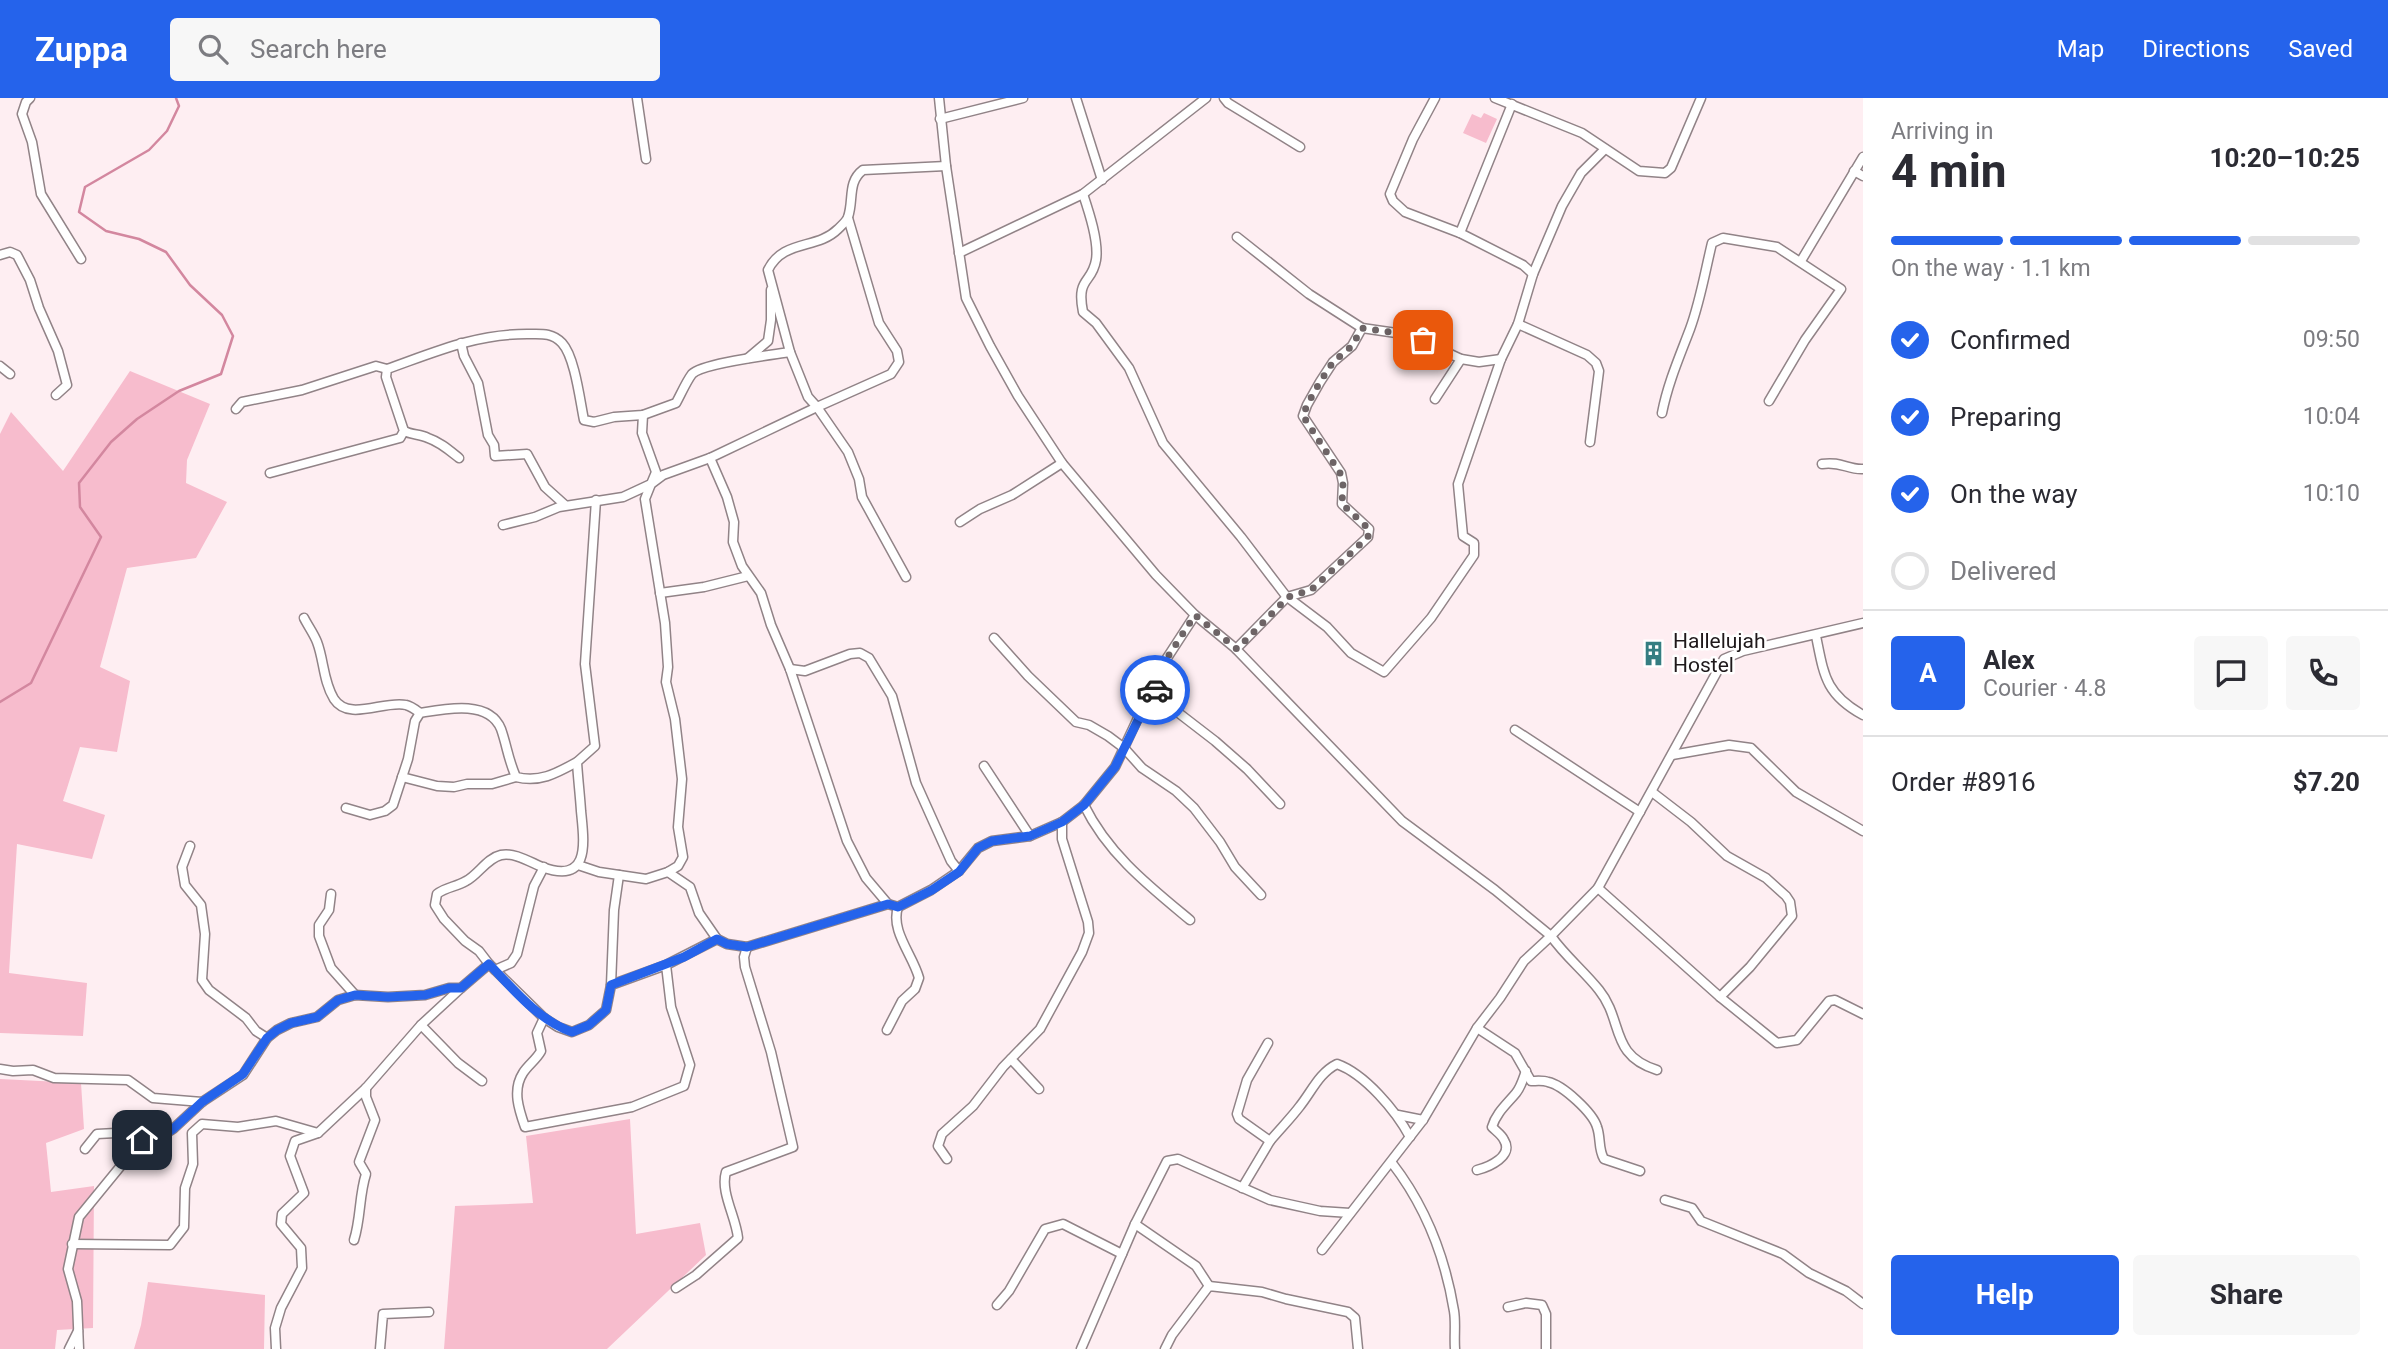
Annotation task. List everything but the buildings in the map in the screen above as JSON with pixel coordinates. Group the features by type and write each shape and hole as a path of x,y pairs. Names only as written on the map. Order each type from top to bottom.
{"street":[{"path":"30,98 22,114 32,142 41,194 81,259"},
{"path":"637,98 646,159"},
{"path":"939,98 946,166 966,298 1018,396 1062,463 1156,575 1195,615 1237,649 1402,821 1495,890 1551,936 1600,991 1630,1056 1640,1065 1657,1070"},
{"path":"940,119 1023,98"},
{"path":"1076,98 1102,180"},
{"path":"959,253 1083,194 1206,98"},
{"path":"1224,98 1300,147"},
{"path":"1435,98 1390,194 1393,201 1405,212 1460,233 1523,265 1533,274"},
{"path":"1495,98 1582,133 1639,171 1665,173 1671,168 1701,98"},
{"path":"1460,233 1512,104"},
{"path":"1083,194 1092,224 1096,261 1081,289 1083,313 1097,323 1129,368 1163,443 1288,597 1327,627 1350,653 1384,672 1431,618 1474,555 1474,543 1463,536 1458,484 1501,359 1518,324 1533,274 1562,206 1581,173 1605,149"},
{"path":"1801,261 1863,157"},
{"path":"503,525 535,517 565,505 623,498 663,475 710,457 891,374 899,362 897,351 879,323 848,218 850,195 856,176 863,170 946,166"},
{"path":"1854,171 1863,176"},
{"path":"848,218 835,233 785,251 773,260 768,270 790,352 808,397 848,452 859,479 862,497 906,577"},
{"path":"1237,237 1309,294 1362,328 1410,335 1461,359 1479,362 1501,359"},
{"path":"1662,413 1667,385 1690,329 1712,243 1723,238 1777,247 1841,289 1805,340 1769,401"},
{"path":"0,255 10,252 17,255 30,279 38,308 58,351 66,385 56,395"},
{"path":"748,358 768,341 771,284"},
{"path":"1518,324 1587,355 1596,363 1599,371 1590,442"},
{"path":"1237,649 1288,597 1311,590 1368,537 1369,529 1342,504 1343,483 1340,473 1303,416 1333,362 1352,346 1362,328"},
{"path":"236,409 242,402 302,390 376,366 387,369 461,342 511,334 549,334 563,344 569,357 584,420 594,422 614,416 643,415 676,403 692,374 699,369 790,352"},
{"path":"461,342 464,356 478,383 495,456 527,454 545,487 565,505"},
{"path":"1435,399 1461,359"},
{"path":"0,366 10,374"},
{"path":"387,369 386,377 404,430 410,434 425,436 446,447 459,458"},
{"path":"578,865 599,873 646,879 668,872 678,866 683,857 678,827 682,779 675,719 666,682 666,623 645,499 656,472 642,433 643,415"},
{"path":"270,473 400,438 404,430"},
{"path":"710,457 734,523 733,542 742,566 761,593 790,669 847,841 866,878 888,904 898,907"},
{"path":"1822,464 1834,462 1863,469"},
{"path":"960,522 980,509 1012,495 1062,463"},
{"path":"402,778 454,787 492,784 516,777 530,780 550,776 578,762 595,746 585,664 596,500"},
{"path":"660,593 704,587 748,576"},
{"path":"887,1030 902,1001 915,989 919,978 897,928 895,915 898,907 932,890 959,872 978,848 992,841 1030,836 1062,822 1084,805 1115,767 1139,718 1154,695 1167,658 1195,615"},
{"path":"304,618 317,642 327,684 335,701 343,708 407,705 420,713 463,707 485,713 500,726 508,759 516,777"},
{"path":"1322,1250 1423,1120 1478,1028 1524,961 1598,888 1724,659 1743,651 1863,624"},
{"path":"1816,636 1824,673 1834,694 1863,715"},
{"path":"994,638 1028,676 1076,722 1089,725 1124,748 1142,768 1164,781 1194,808 1220,842 1234,867 1261,895"},
{"path":"790,669 805,671 850,654 860,653 869,658 892,696 916,783 951,861 959,872"},
{"path":"1154,695 1231,755 1280,804"},
{"path":"346,808 370,815 385,811 393,805 415,721 420,713"},
{"path":"1515,730 1640,812"},
{"path":"1672,755 1729,745 1751,748 1796,792 1863,831"},
{"path":"578,762 585,851 578,865 566,871 544,867 515,855 500,855 467,881 445,888 437,894 435,905 465,941 479,951 544,1018 572,1032 589,1025 606,1010 611,985 614,910 619,875"},
{"path":"984,766 1030,836"},
{"path":"1652,792 1691,822 1727,856 1766,878 1790,902 1792,916 1750,967 1720,997"},
{"path":"1084,805 1100,834 1116,855 1190,920"},
{"path":"947,1160 938,1146 942,1134 973,1106 1044,1022 1082,952 1089,933 1062,839 1062,822"},
{"path":"190,846 182,867 185,885 201,905 205,934 202,979 209,990 267,1038"},
{"path":"276,1349 275,1328 281,1308 302,1268 301,1248 281,1224 282,1214 304,1193 290,1156 295,1141 318,1133 366,1088 421,1025 461,988 492,967 511,963 517,954 534,886 544,867"},
{"path":"668,872 690,887 699,913 717,939 727,944 747,947 888,904"},
{"path":"1598,888 1720,997 1777,1043 1797,1040 1829,1001 1835,1000 1863,1014"},
{"path":"331,894 329,910 319,925 319,936 331,968 355,995"},
{"path":"611,985 666,965 717,939"},
{"path":"676,1288 696,1275 738,1238 737,1224 724,1180 726,1172 751,1165 793,1147 771,1052 745,967 747,947"},
{"path":"544,1018 537,1033 541,1051 522,1073 517,1092 517,1106 525,1127 632,1107 684,1086 690,1065 671,1007 666,965"},
{"path":"85,1149 97,1134 116,1133 142,1140 156,1140 173,1129 202,1102 243,1074 267,1038 291,1023 317,1017 338,1000 355,995 425,995 449,988 461,988"},
{"path":"421,1025 458,1063 482,1081"},
{"path":"1478,1028 1515,1053 1531,1081 1549,1082 1569,1094 1587,1112 1597,1125 1600,1152 1604,1160 1640,1171"},
{"path":"1268,1043 1247,1080 1237,1114 1239,1119 1270,1141"},
{"path":"1011,1059 1039,1089"},
{"path":"1242,1188 1270,1141 1302,1104 1317,1080 1328,1068 1337,1064 1357,1075 1398,1115 1410,1137"},
{"path":"0,1069 13,1072 33,1070 54,1078 128,1080 153,1098 202,1102"},
{"path":"1477,1170 1489,1167 1501,1158 1506,1149 1505,1141 1492,1127 1493,1123 1518,1091 1526,1072"},
{"path":"354,1240 359,1224 362,1184 366,1174 359,1162 375,1120 366,1097 366,1088"},
{"path":"1398,1115 1423,1120"},
{"path":"72,1244 170,1245 184,1227 185,1188 194,1164 192,1133 202,1124 238,1126 276,1121 318,1133"},
{"path":"79,1349 77,1301 68,1269 79,1217 142,1140"},
{"path":"1081,1349 1135,1224 1167,1161 1178,1159 1270,1200 1320,1211 1350,1213"},
{"path":"1392,1163 1417,1198 1437,1244 1455,1314 1455,1349"},
{"path":"1665,1200 1692,1208 1701,1221 1783,1254 1863,1304"},
{"path":"997,1305 1009,1291 1045,1229 1063,1224 1122,1254"},
{"path":"1135,1224 1196,1266 1209,1286"},
{"path":"1165,1349 1172,1335 1209,1286"},
{"path":"1209,1286 1262,1292 1348,1312 1355,1318 1358,1349"},
{"path":"1508,1307 1526,1303 1542,1305 1546,1314 1546,1349"},
{"path":"380,1349 383,1314 429,1312"},
{"path":"69,1349 78,1331"}],"shaded area":[{"path":"1484,113 1497,119 1486,143 1463,133 1472,114 1481,118"},
{"path":"130,371 210,404 187,460 186,483 227,502 196,558 127,568 100,667 130,681 117,752 80,747 63,801 105,815 92,859 17,844 9,973 87,983 83,1036 0,1033 0,434 11,412 63,471"},
{"path":"0,1079 81,1083 84,1129 46,1143 51,1192 94,1186 93,1328 57,1330 55,1349 0,1349"},
{"path":"630,1119 636,1234 700,1223 706,1255 607,1349 444,1349 455,1206 533,1203 526,1136"},
{"path":"148,1282 265,1295 264,1349 134,1349"}],"waterway":[{"path":"0,702 31,683 101,537 80,507 79,483 111,442 137,419 179,391 221,374 233,336 222,315 190,285 166,252 139,239 106,231 79,212 85,187 149,150 167,131 179,106 176,98"}],"way so far":[{"path":"1155,690 1167,658 1195,615 1237,649 1288,597 1311,590 1368,537 1369,529 1342,504 1343,483 1340,473 1303,416 1333,362 1352,346 1362,328 1410,335 1423,340"}],"place":[{"name":"Hallelujah Hostel","path":"1653,653"}],"route":[{"path":"142,1140 156,1140 173,1129 202,1102 243,1074 267,1038 277,1030 291,1023 317,1017 338,1000 355,995 425,995 449,988 461,988 489,964 544,1018 572,1032 589,1025 606,1010 611,985 666,965 717,939 727,944 747,947 888,904 898,907 932,890 959,872 978,848 992,841 1030,836 1062,822 1084,805 1115,767 1155,690"}]}
